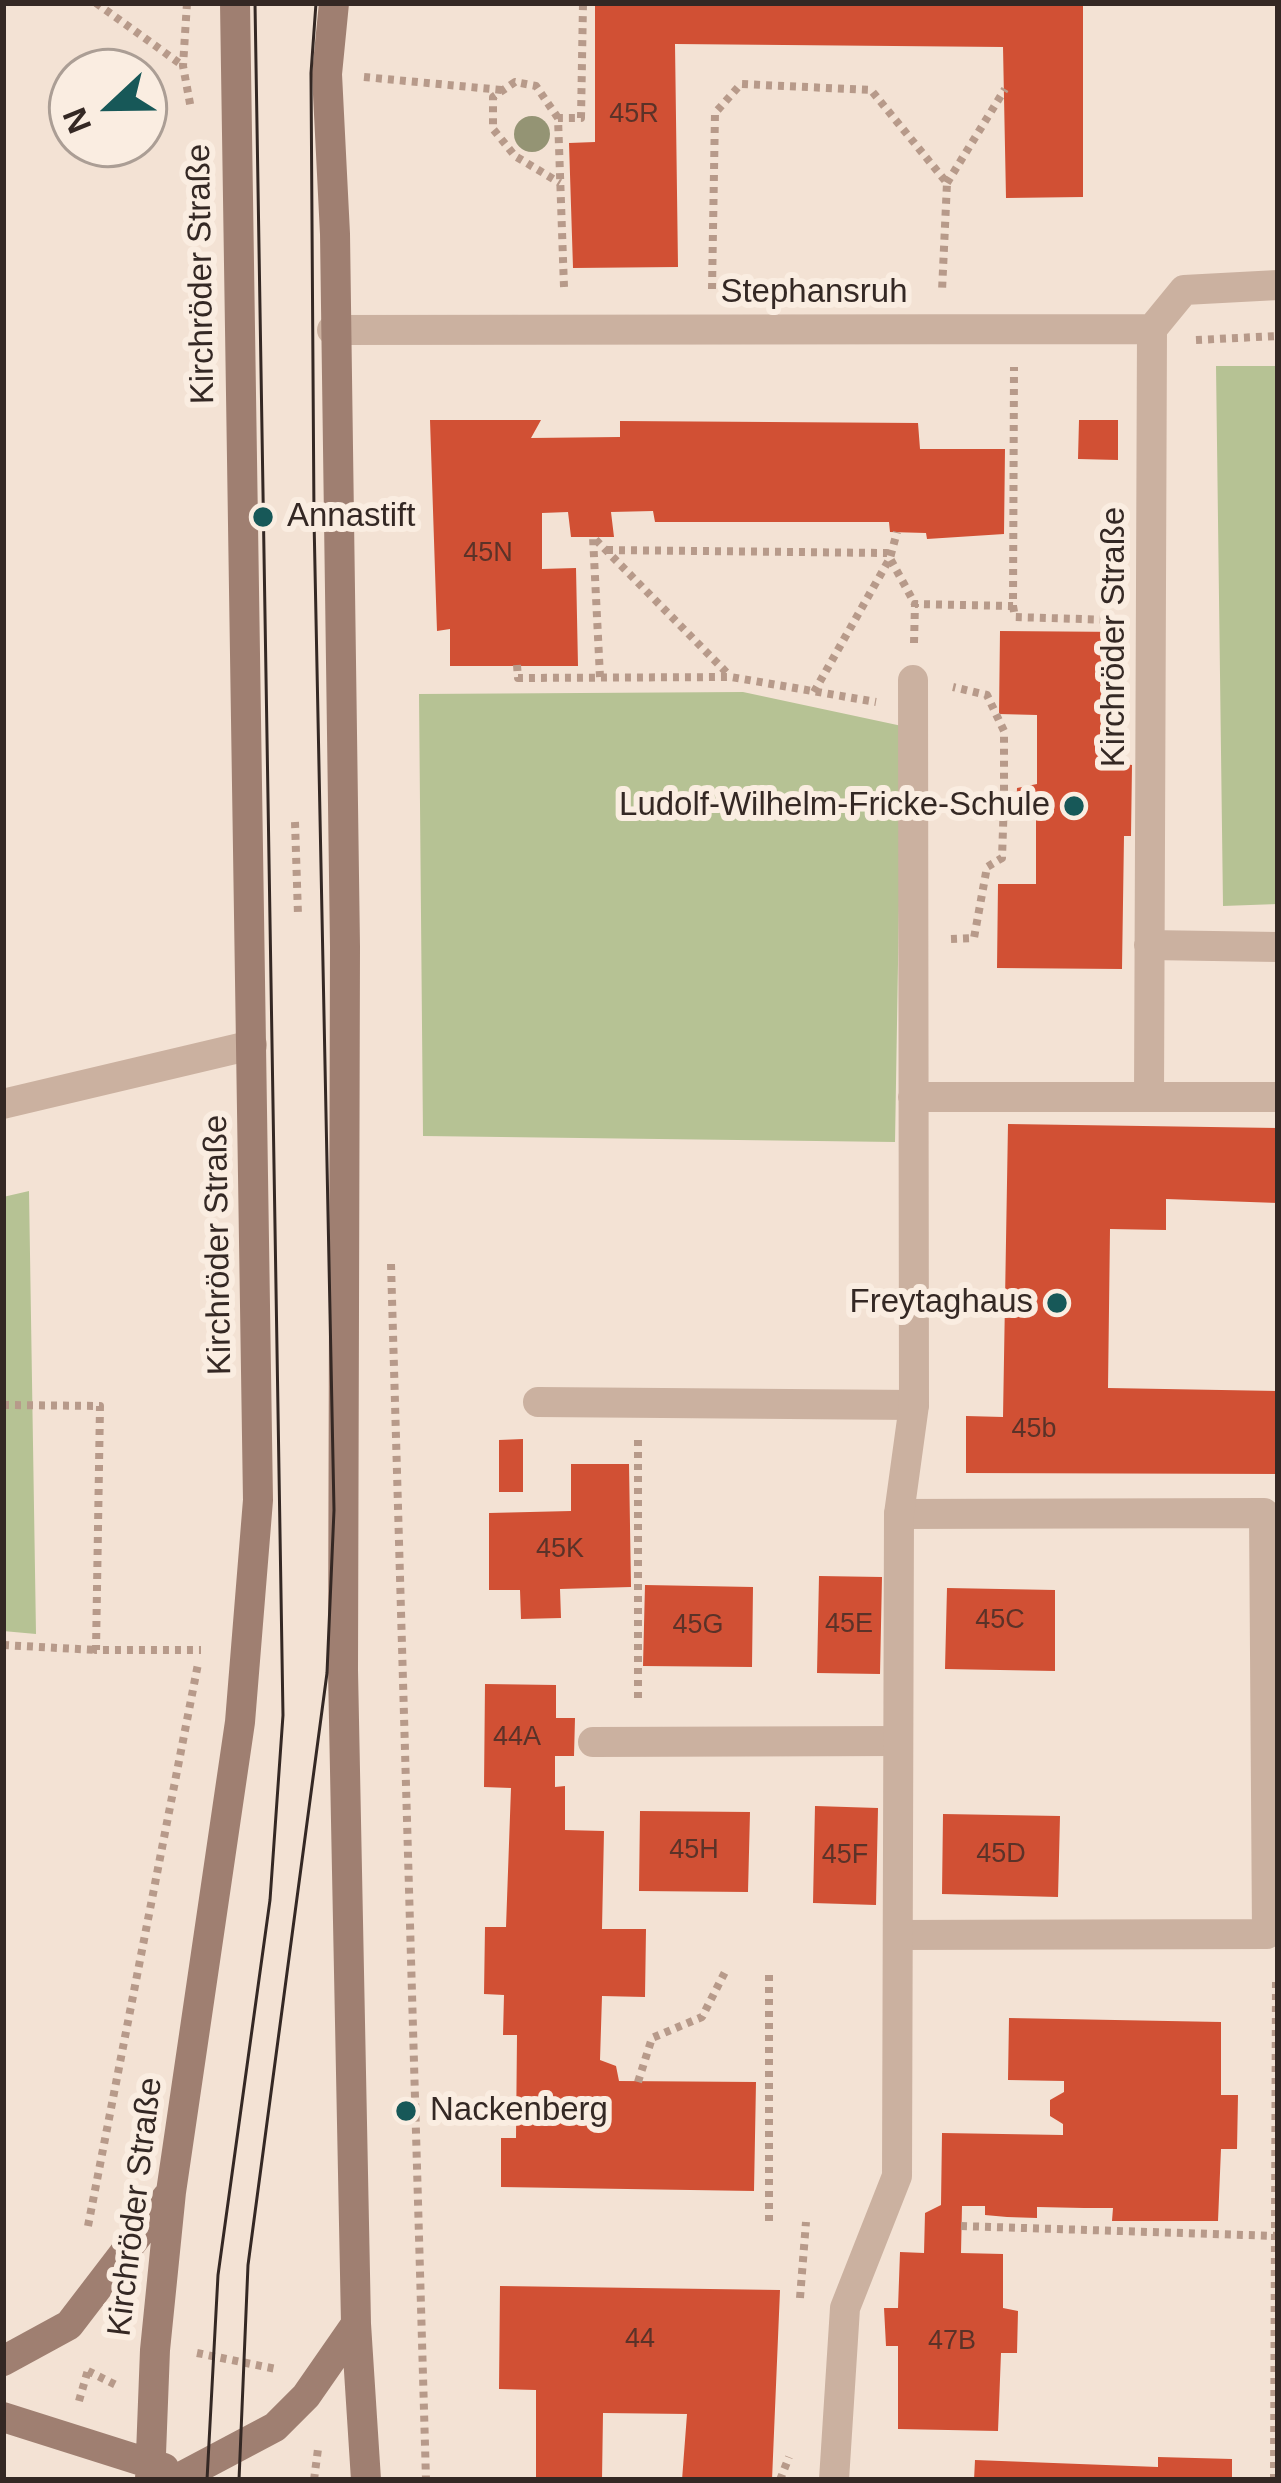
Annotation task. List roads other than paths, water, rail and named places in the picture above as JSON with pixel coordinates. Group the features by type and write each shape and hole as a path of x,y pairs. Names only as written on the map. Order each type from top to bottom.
{"main road":[{"name":"Kirchröder Straße","path":"168,2476 155,2350 171,2192 252,1603 258,1500 235,3"},
{"path":"334,3 327,74 335,235 332,330 345,947 343,1670 356,2092 356,2324 366,2480"},
{"path":"3,2361 69,2325 171,2192"},
{"path":"3,2416 168,2476 275,2427 298,2404 356,2324"}],"street":[{"path":"1152,335 1184,290 1278,285"},
{"name":"Stephansruh","path":"332,330 1014,329 1152,335"},
{"name":"Kirchröder Straße","path":"1149,1097 1152,335"},
{"path":"834,2480 845,2308 897,2176 899,1514 914,1405 913,692"},
{"path":"1149,945 1278,947"},
{"path":"3,1104 252,1045"},
{"path":"913,1097 1278,1097"},
{"path":"538,1402 914,1405"},
{"path":"898,1935 1267,1934 1264,1513 899,1514"},
{"path":"593,1742 898,1741"}],"tram line":[{"path":"207,2480 218,2275 270,1900 283,1715 255,3"},
{"path":"239,2480 248,2265 327,1673 334,1510 314,519 311,73 316,3"}],"place":[{"name":"Annastift","path":"263,517"},
{"name":"Ludolf-Wilhelm-Fricke-Schule","path":"1074,806"},
{"name":"Freytaghaus","path":"1057,1303"},
{"name":"Nackenberg","path":"406,2111"}]}
